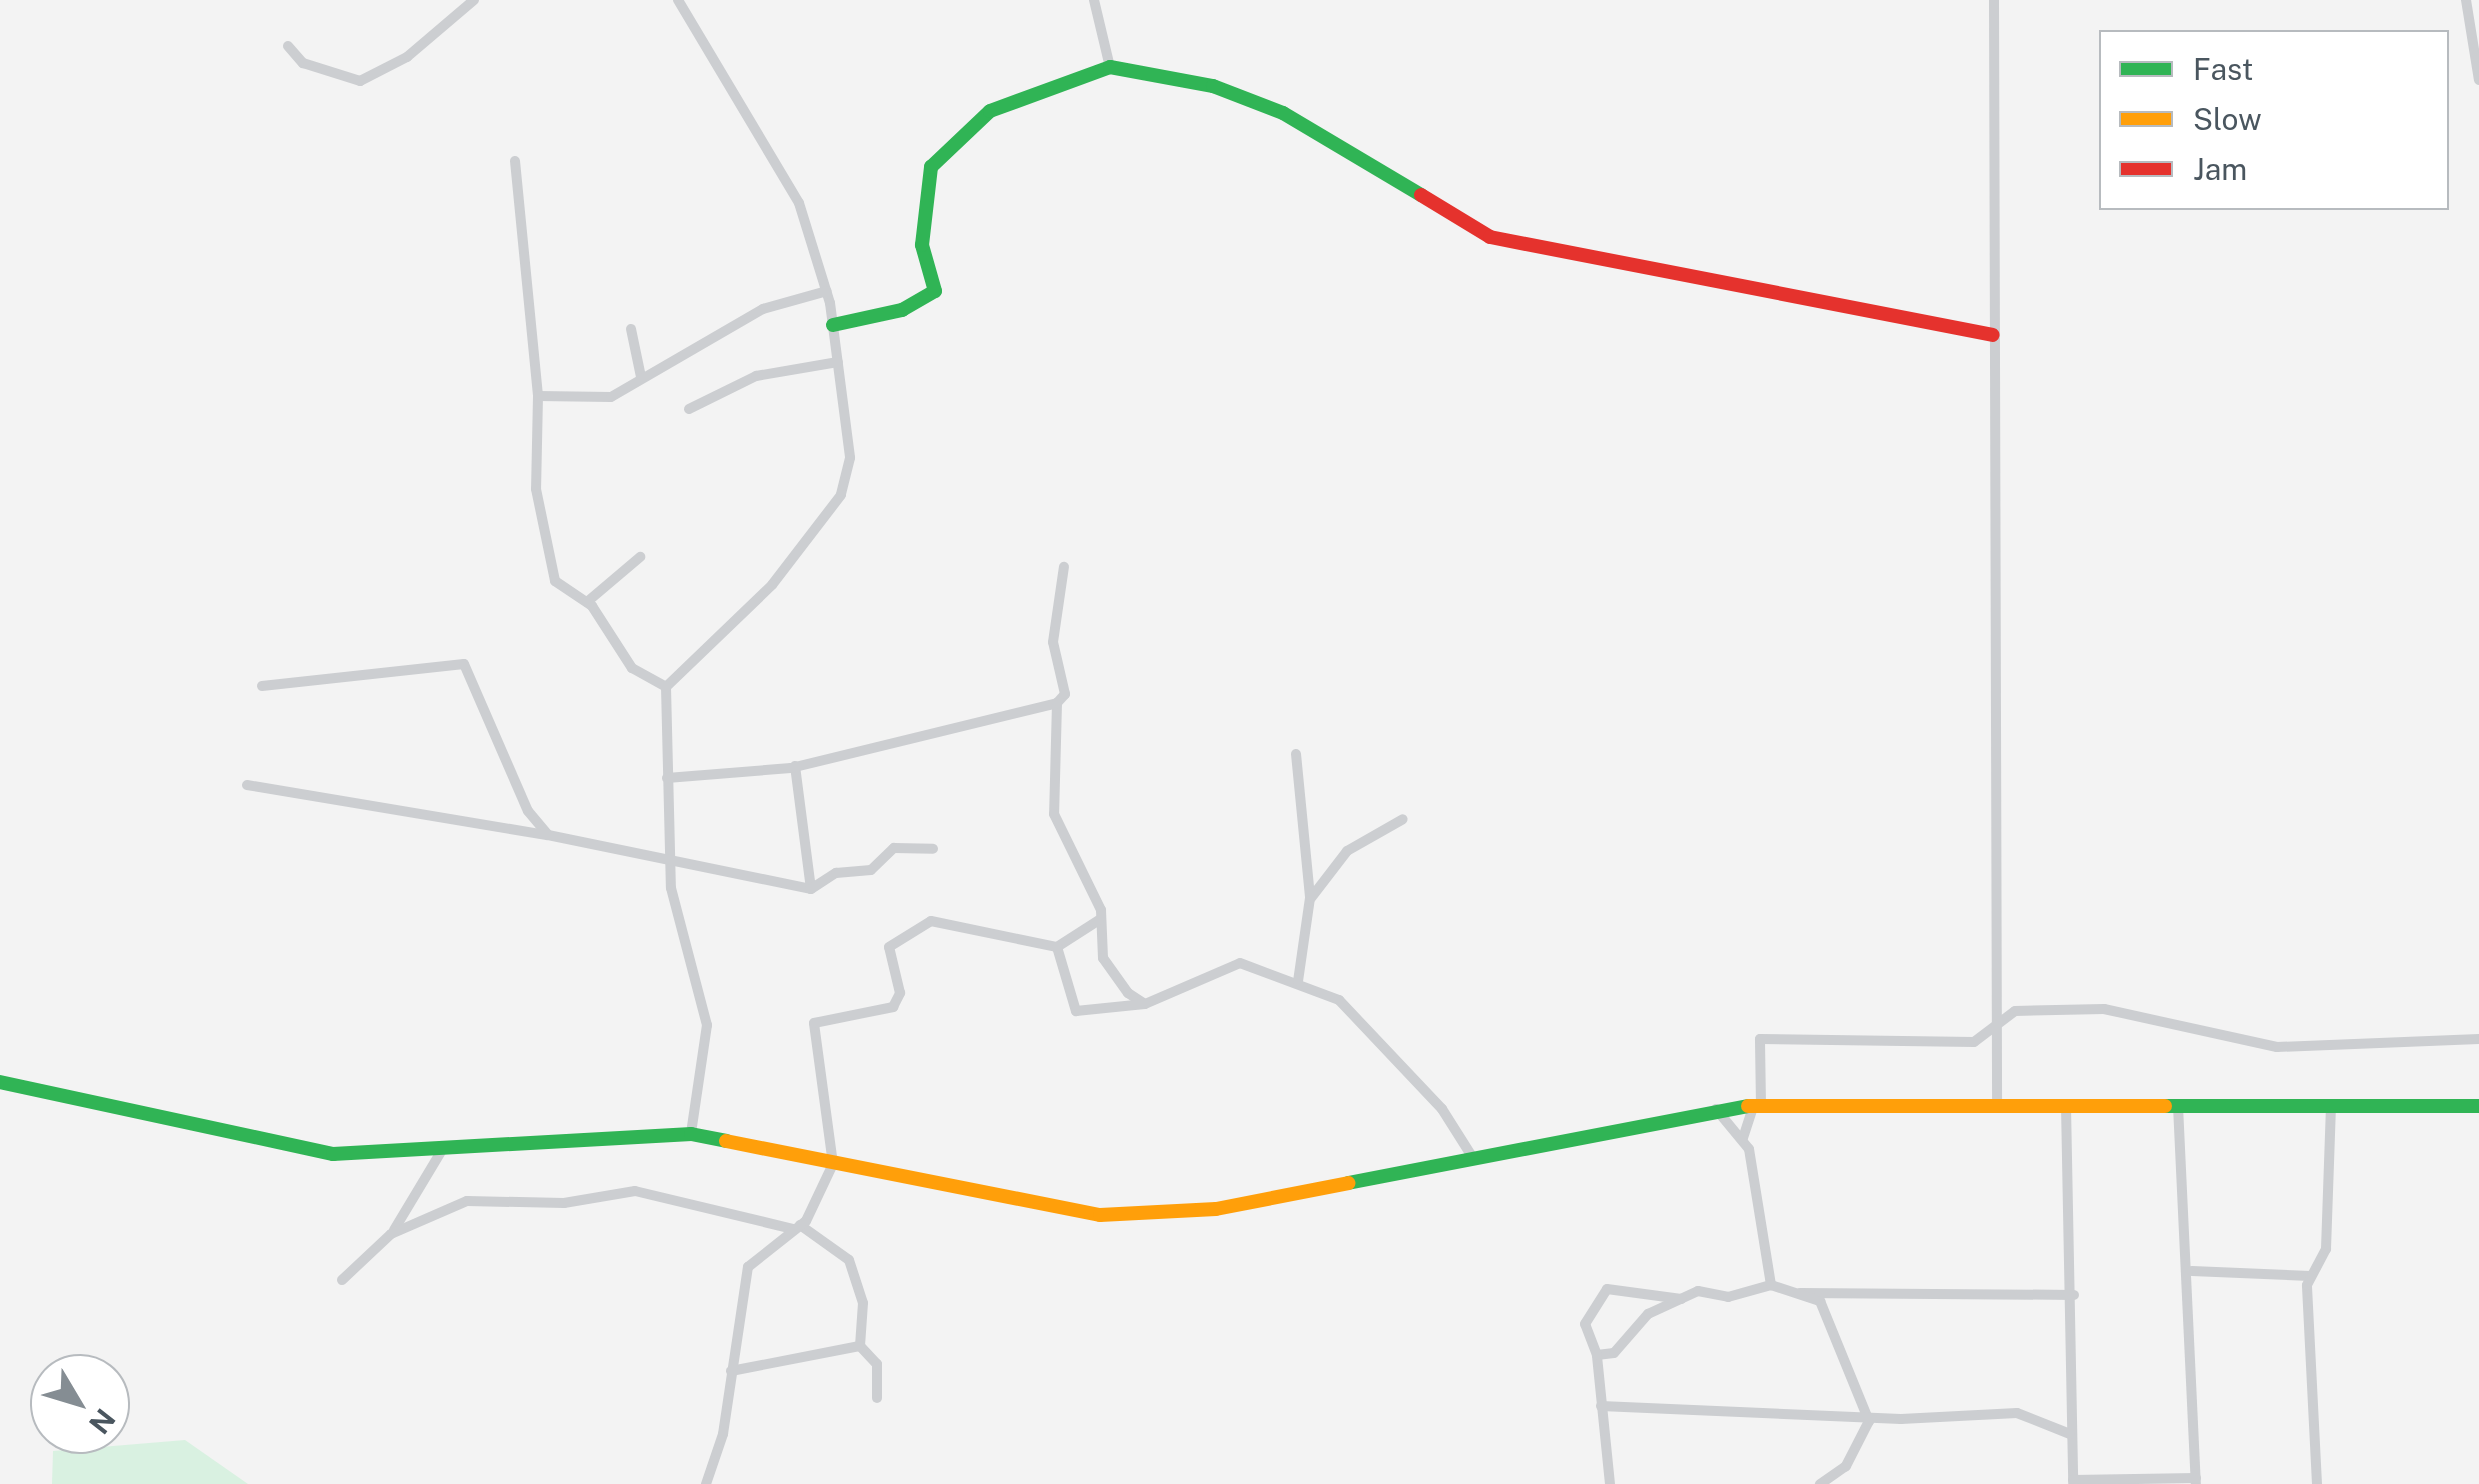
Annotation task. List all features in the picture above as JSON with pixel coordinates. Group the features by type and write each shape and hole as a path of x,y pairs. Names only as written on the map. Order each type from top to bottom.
{"main road":[{"path":"834,325 902,310 935,291 922,245 930,166 990,111 1110,67 1213,86 1284,113 1490,237 1993,335"},
{"path":"0,1082 276,1148 442,1150 691,1134 1027,1206 1140,1215 1216,1209 1716,1109 1758,1105 2479,1106"}],"street":[{"path":"288,46 303,63 360,81 407,56 474,0"},
{"path":"678,0 790,182 827,290 850,458 841,495 772,585 666,687 668,858 707,1024 691,1134"},
{"path":"1094,0 1110,67"},
{"path":"1994,0 1994,1034 1998,1106"},
{"path":"2466,0 2479,80"},
{"path":"515,162 538,396 544,542 555,582 587,602 624,660 666,687"},
{"path":"538,396 611,397 763,309 827,290"},
{"path":"631,329 641,377"},
{"path":"689,409 756,376 838,362"},
{"path":"587,602 640,556"},
{"path":"667,778 795,766 1057,703 1065,694 1052,642 1064,567"},
{"path":"262,686 464,664 528,812 548,835"},
{"path":"1057,703 1054,814 1099,920 1096,940 1110,972 1144,1004"},
{"path":"1296,754 1310,898 1298,981"},
{"path":"795,766 811,889"},
{"path":"247,785 548,835 811,889 836,872 871,870 894,848 933,849"},
{"path":"1310,898 1347,851 1403,820"},
{"path":"706,1484 748,1267 797,1227 834,1164 812,1026 893,1007 900,993 889,946 902,932 932,921 1057,947 1099,920"},
{"path":"1057,947 1076,1012 1144,1004 1226,964 1298,981 1355,1012 1473,1158"},
{"path":"1743,1138 1758,1105 1760,1039 1806,1033 1944,1044 1994,1034 2015,1011 2104,1009 2276,1048 2479,1039"},
{"path":"2066,1106 2074,1295 2070,1434 2073,1482 2196,1481 2192,1271 2178,1106"},
{"path":"2317,1484 2310,1276 2326,1249 2330,1106"},
{"path":"1716,1109 1743,1138 1771,1285"},
{"path":"342,1280 391,1234 442,1150"},
{"path":"391,1234 468,1201 564,1203 636,1191 797,1227 849,1260 863,1303 860,1346 877,1364 877,1398"},
{"path":"2192,1271 2310,1276"},
{"path":"1610,1484 1597,1355 1585,1324 1607,1289 1682,1299 1771,1285 1824,1305 1869,1411 1846,1466 1820,1484"},
{"path":"1786,1293 2074,1295"},
{"path":"1597,1355 1682,1299"},
{"path":"730,1371 860,1346"},
{"path":"1601,1406 1869,1411 1901,1419 2016,1413 2070,1434"}],"green space":[{"path":"185,1440 248,1484 52,1484 53,1454 130,1454 130,1445"}],"traffic: fast":[{"path":"833,325 902,310 935,291 922,245 931,167 990,111 1110,67 1213,86 1283,113 1421,195"},
{"path":"0,1082 333,1154 691,1134 726,1141"},
{"path":"1348,1183 1748,1106"},
{"path":"2165,1106 2479,1106"}],"traffic: slow":[{"path":"1748,1106 2165,1106"},
{"path":"726,1141 1100,1215 1216,1209 1348,1183"}],"traffic: jam":[{"path":"1421,195 1490,237 1993,335"}]}
